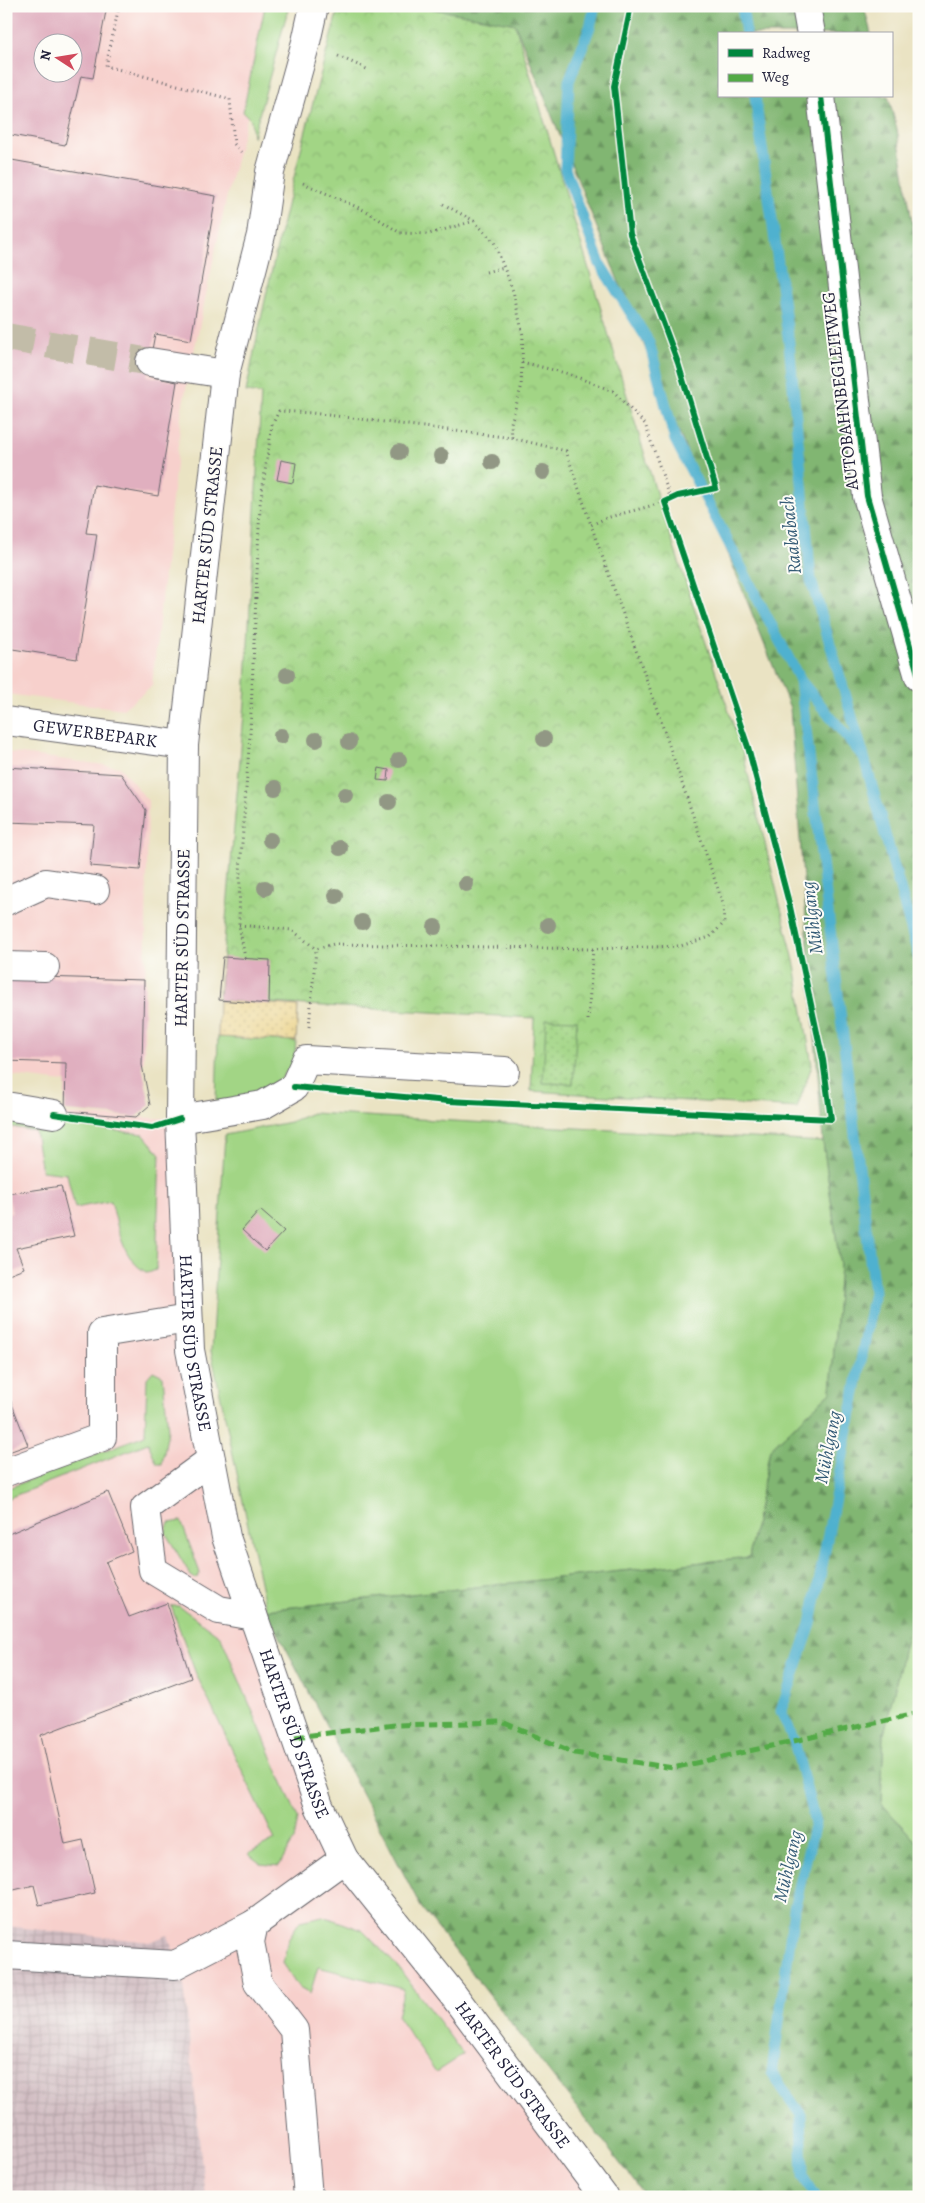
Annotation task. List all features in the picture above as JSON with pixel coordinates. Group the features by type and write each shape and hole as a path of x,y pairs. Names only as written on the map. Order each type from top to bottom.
{"street":[{"name":"HARTER SÜD STRASSE","path":"314,6 270,172 262,235 225,374 184,745 180,1119 190,1350 226,1537 319,1806 344,1859 454,1996 604,2197"},
{"path":"806,6 811,32"},
{"name":"AUTOBAHNBEGLEITWEG","path":"821,98 867,496 919,677"},
{"path":"150,362 225,374"},
{"name":"GEWERBEPARK","path":"6,721 184,745"},
{"path":"6,901 46,883 95,890"},
{"path":"6,966 45,967"},
{"path":"180,1119 263,1105 294,1087 306,1060 505,1072"},
{"path":"6,1106 54,1114"},
{"path":"6,1472 102,1437 102,1333 188,1319"},
{"path":"211,1460 145,1508 153,1570 219,1610 253,1616"},
{"path":"6,1955 174,1965 254,1924 344,1859"},
{"path":"254,1924 250,1942 258,1983 294,2030 308,2197"}],"path":[{"path":"119,6 106,66 230,99 234,144 248,162 270,172"},
{"path":"301,182 368,212 400,234 428,234 474,221"},
{"path":"443,204 474,221 494,242 513,291 523,335 521,388 511,423 512,438"},
{"path":"486,272 504,267"},
{"path":"522,362 569,374 613,391 645,424 671,499 668,512"},
{"path":"245,958 238,925 250,734 260,505 272,425 279,411 312,413 512,438 566,450 723,904 724,923 710,937 680,946 592,949 334,944 316,949"},
{"path":"591,525 606,518 671,499"},
{"path":"238,925 292,930 316,949"},
{"path":"306,1060 316,949"},
{"path":"588,1020 592,949"}],"shaded area":[{"path":"6,6 276,6 228,191 182,408 152,686 123,709 6,694"},
{"path":"6,752 120,767 148,801 144,1062 113,1088 6,1075"},
{"path":"6,1106 54,1114 180,1119 188,1319 226,1537 344,1859 600,2197 6,2197"},
{"path":"6,1926 149,1942 168,1935 184,1986 205,2197 6,2197"}],"green space":[{"path":"265,6 289,6 253,137 251,120 243,112"},
{"path":"339,6 416,6 515,24 659,502 743,754 795,965 812,1065 797,1108 531,1091 534,1018 219,1000 245,702 261,394 246,392 289,198"},
{"path":"416,6 864,6 870,32 718,32 718,98 889,98 897,129 919,265 919,1626 907,1634 884,1734 881,1803 919,1845 919,2197 646,2197 421,1907 266,1610 749,1557 770,1449 831,1392 840,1265 823,1142 790,708 515,24"},
{"path":"546,1019 577,1020 573,1084 543,1083"},
{"path":"218,1037 296,1041 294,1061 275,1087 255,1098 216,1102"},
{"path":"312,1113 823,1142 840,1265 831,1392 770,1449 749,1557 266,1610 211,1351 225,1135 290,1122"},
{"path":"6,1118 143,1134 160,1154 156,1270 148,1273 132,1260 122,1242 111,1201 75,1208 67,1174 42,1171 35,1131 6,1126"},
{"path":"153,1371 163,1376 168,1430 162,1464 157,1464 148,1443 6,1499 6,1489 145,1435 147,1378"},
{"path":"181,1521 200,1573 196,1579 191,1576 165,1532 169,1523"},
{"path":"171,1606 179,1606 221,1637 298,1818 294,1840 279,1866 261,1864 248,1854 275,1840 196,1674"},
{"path":"919,1626 919,1845 881,1803 884,1734 907,1634"},
{"path":"323,1916 362,1930 398,1967 463,2054 436,2072 397,2016 404,1989 318,1967 310,1994 299,1988 283,1963 288,1939 300,1921"}],"sand":[{"path":"219,1000 298,1006 296,1041 218,1037"}],"building":[{"path":"6,6 107,6 93,78 82,76 82,32 32,32 32,82 80,82 65,145 6,134 6,39 9,26 6,26"},
{"path":"6,159 216,196 191,340 155,334 147,376 177,382 158,496 94,485 86,533 97,534 77,659 6,648"},
{"path":"281,460 296,463 293,483 277,480"},
{"path":"6,767 121,774 146,810 140,870 90,866 94,825 6,822"},
{"path":"379,768 389,770 388,781 377,780"},
{"path":"223,957 270,960 269,1004 219,1000"},
{"path":"6,976 144,980 142,1065 150,1105 136,1117 65,1111 66,1063 6,1061"},
{"path":"61,1186 74,1236 16,1248 24,1268 6,1275 6,1214 12,1213 8,1194"},
{"path":"260,1210 284,1231 265,1251 242,1230"},
{"path":"6,1389 28,1445 6,1453"},
{"path":"108,1492 132,1551 106,1562 129,1617 167,1603 191,1678 41,1735 65,1844 83,1840 95,1893 39,1905 34,1885 6,1892 6,1535"}],"waterway":[{"path":"595,6 590,27 569,81 565,169 600,264 649,342 675,440 800,680 861,754"},
{"name":"Raababach","path":"742,6 746,32"},
{"name":"Raababach","path":"755,98 789,343 811,580 864,757 919,958"},
{"name":"Mühlgang","path":"800,680 874,1292 811,1624 781,1711 794,1741 815,1823 794,1909 772,2073 801,2115 803,2176 816,2197"}],"tunnel":[{"path":"6,337 150,362"}],"marked path":[{"path":"295,1737 395,1725 502,1722 575,1753 673,1768 919,1713"}],"cycle path":[{"path":"294,1087 448,1101 831,1119 823,1060 790,907 748,747 665,502 678,496 716,488 678,363 630,234 614,86 631,6"},
{"path":"821,98 867,496 919,677"},
{"path":"54,1114 152,1128 180,1119"}]}
